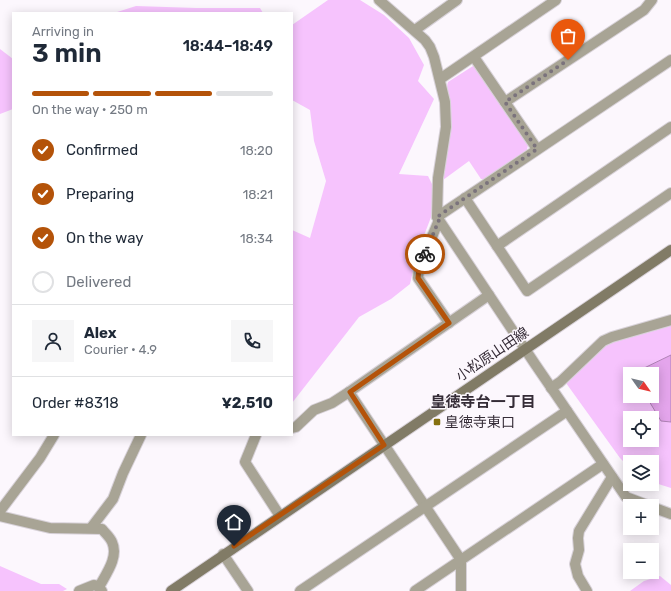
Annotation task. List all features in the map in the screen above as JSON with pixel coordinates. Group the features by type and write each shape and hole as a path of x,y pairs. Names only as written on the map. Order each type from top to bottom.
{"street":[{"path":"379,0 415,30 430,47 445,102 446,128 438,178 438,219 419,268 418,278 449,323"},
{"path":"415,30 457,0"},
{"path":"440,80 556,0"},
{"path":"505,102 644,10 652,0"},
{"path":"474,57 537,149"},
{"path":"438,219 465,198 671,60"},
{"path":"497,246 671,127"},
{"path":"465,198 527,291 671,193"},
{"path":"438,219 524,349 603,464 626,497 632,499"},
{"name":"小松原山田線","path":"171,591 223,554 671,250"},
{"path":"293,428 296,427 314,410 332,403 350,392 489,295"},
{"path":"551,388 560,382 603,341 671,320"},
{"path":"350,392 462,560 461,591"},
{"path":"300,591 567,411"},
{"path":"0,511 40,458 53,436"},
{"path":"91,528 113,499 123,473 141,436"},
{"path":"256,436 245,462 280,516"},
{"path":"415,591 603,464"},
{"path":"587,591 578,576 575,564 578,557 580,531 612,477"},
{"path":"659,509 671,514"},
{"path":"0,516 50,528 102,529 112,542 114,551 111,566 101,589 94,585 79,591"},
{"path":"223,554 248,591"}],"shaded area":[{"path":"328,0 360,0 384,15 409,38 424,65 418,81 434,99 399,174 428,176 433,186 433,212 418,251 410,284 391,299 359,317 293,402 293,230 310,238 326,181 314,141 310,110 293,101 293,24"},
{"path":"136,6 260,8 262,12 117,12"},
{"path":"0,49 12,58 12,109 0,114"},
{"path":"473,66 476,66 528,145 527,150 485,179 481,179 469,161 443,180 450,134 451,115 451,103 447,85 448,82"},
{"path":"671,323 671,355 646,367 623,367 623,403 650,403 655,411 623,411 623,447 659,447 659,418 661,421 671,422 671,488 659,484 659,455 623,455 623,461 620,458 566,383 604,344"},
{"path":"671,355 671,422 661,421 659,418 659,411 655,411 650,403 659,403 659,367 646,367"},
{"path":"0,566 41,584 59,584 67,589 63,591 0,591"},
{"path":"659,576 671,585 671,591 630,591 644,581 659,579"}],"way so far":[{"path":"425,254 439,220 437,217 537,149 505,102 568,60"}],"place":[{"name":"皇徳寺東口","path":"437,422"}],"district":[{"name":"皇徳寺台一丁目","path":"483,402"}],"route":[{"path":"234,546 384,445 350,392 449,323 418,278 419,268 425,254"}]}
